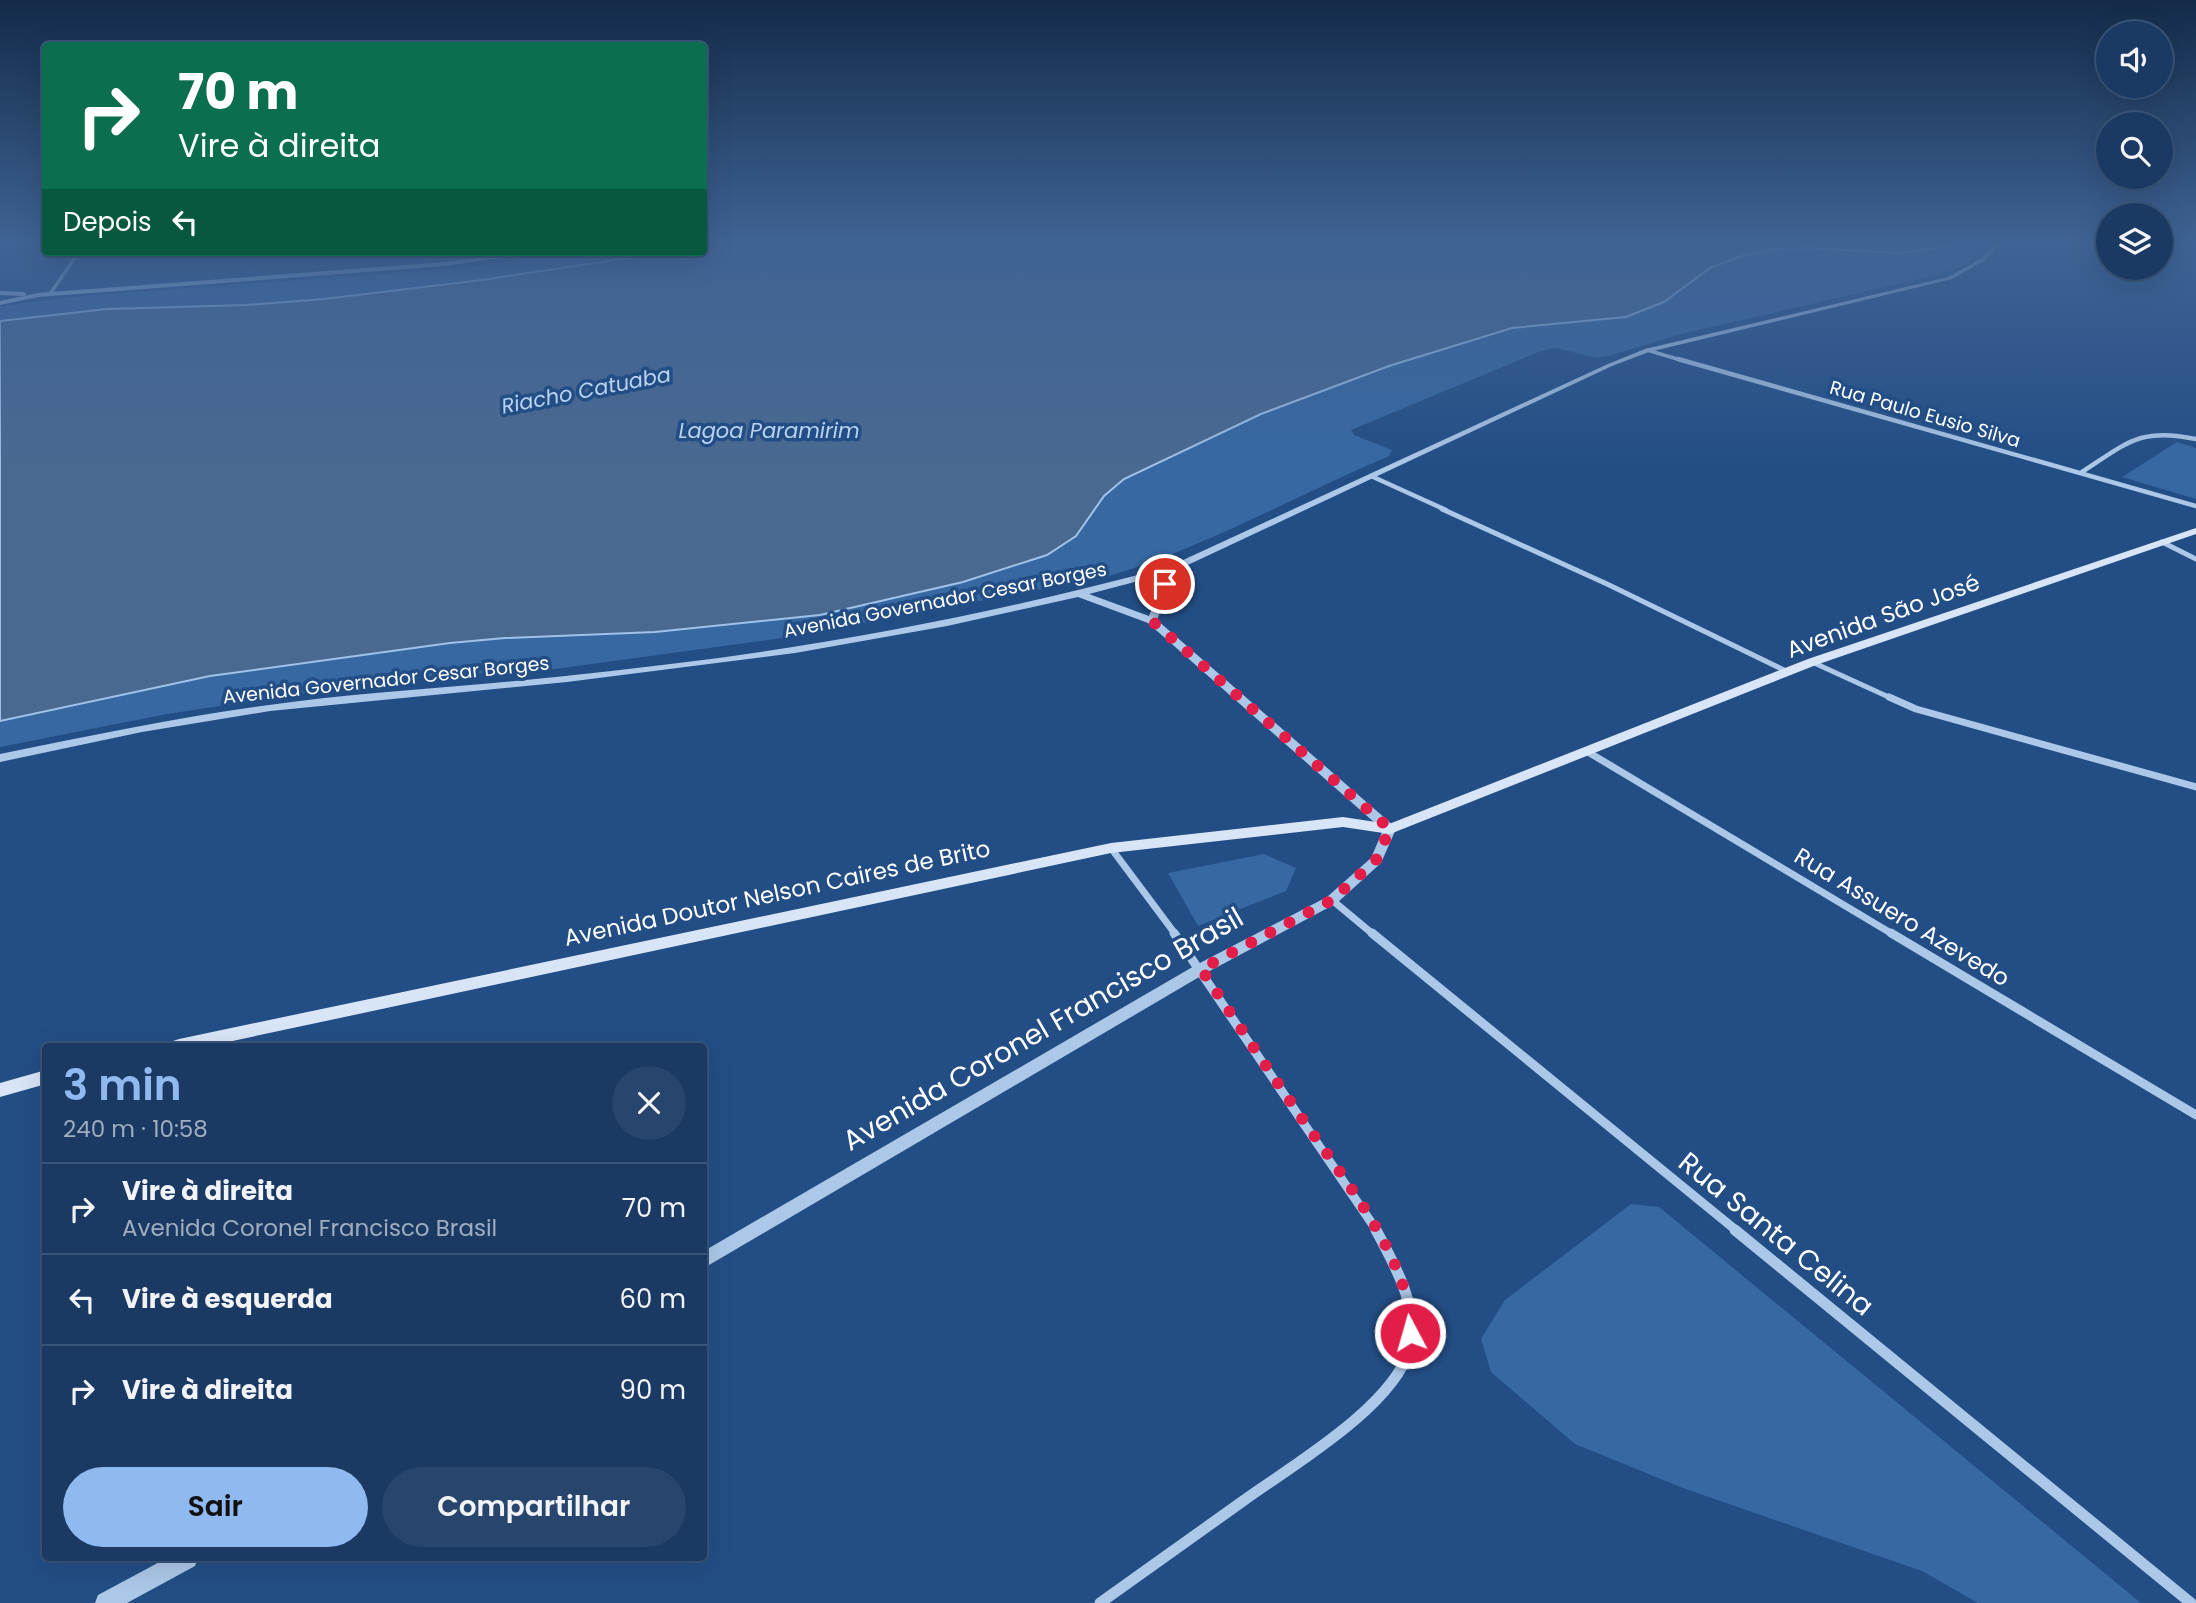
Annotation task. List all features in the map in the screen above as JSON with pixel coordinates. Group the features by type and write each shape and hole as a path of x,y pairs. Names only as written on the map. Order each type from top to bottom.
{"main road":[{"name":"Avenida São José","path":"1390,829 1812,662 2196,531"},
{"name":"Avenida Doutor Nelson Caires de Brito","path":"193,1043 1111,848 1343,822 1390,829"},
{"path":"0,1090 42,1078"}],"street":[{"name":"Avenida Governador Cesar Borges","path":"0,758 230,713 582,677 782,650 916,627 1080,594 1171,569 1647,350 1795,315"},
{"name":"Rua Paulo Eusio Silva","path":"1647,350 2196,506"},
{"path":"2082,472 2145,433 2164,432 2196,439"},
{"path":"1371,476 1607,583 1788,672"},
{"path":"2162,542 2196,559"},
{"path":"1152,621 1171,569"},
{"path":"1080,594 1152,621 1390,829"},
{"path":"1812,662 1891,699 1935,715 2196,787"},
{"name":"Rua Assuero Azevedo","path":"1588,752 2196,1115"},
{"name":"Avenida Coronel Francisco Brasil","path":"707,1258 1201,969 1332,900 1376,860 1390,829"},
{"path":"1100,1603 1353,1422 1396,1378 1409,1349 1411,1316 1402,1280 1374,1225 1201,969 1111,848"},
{"name":"Rua Santa Celina","path":"1332,900 2191,1603"},
{"path":"106,1603 182,1561"}],"shaded area":[{"name":"Lagoa Paramirim","path":"0,315 1764,315 1681,334 1597,358 1556,348 1541,351 1351,430 1354,435 1392,450 1389,456 1214,537 1106,577 789,637 547,670 439,675 299,694 167,714 0,747"},
{"path":"2177,442 2196,448 2196,499 2122,477"},
{"path":"1264,854 1296,868 1286,891 1198,926 1168,873"},
{"path":"1631,1204 1659,1207 2141,1603 1978,1603 1922,1571 1683,1488 1575,1444 1491,1372 1481,1339 1505,1300"}],"water":[{"name":"Lagoa Paramirim","path":"55,315 1632,315 1512,328 1389,366 1261,414 1124,479 1104,496 1076,536 1047,555 963,582 820,615 655,632 450,643 210,676 0,721 0,321"}],"route":[{"path":"1165,584 1152,621 1390,829 1376,860 1332,900 1201,969 1374,1225 1402,1280 1411,1316 1410,1333"}],"water label":[{"name":"Riacho Catuaba","path":"586,390"}]}
